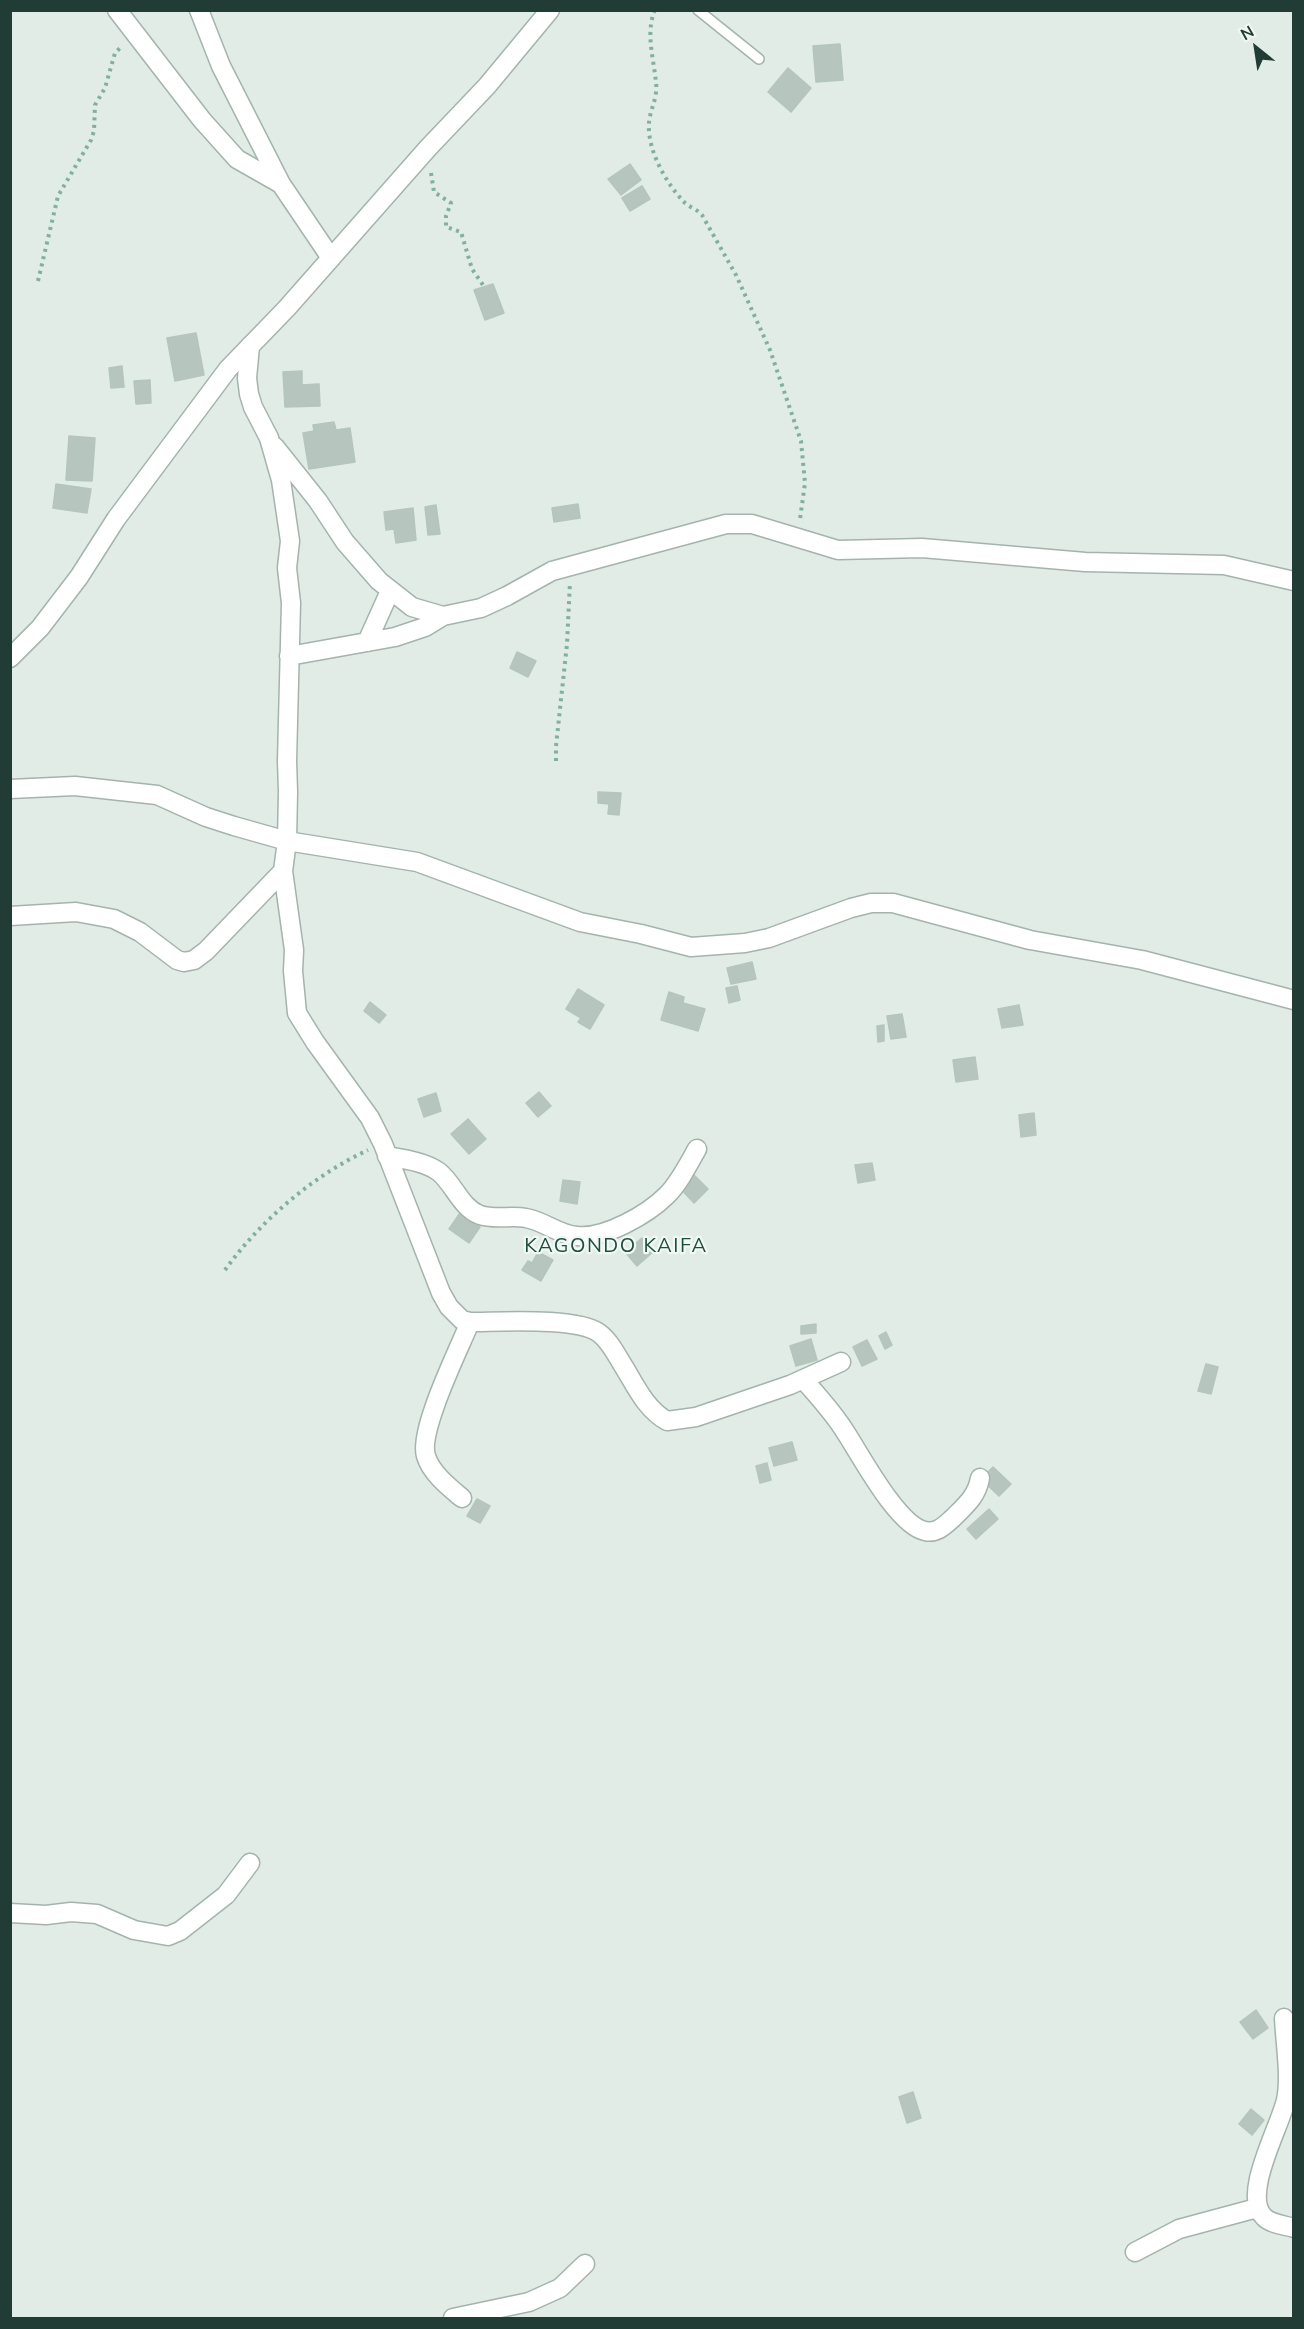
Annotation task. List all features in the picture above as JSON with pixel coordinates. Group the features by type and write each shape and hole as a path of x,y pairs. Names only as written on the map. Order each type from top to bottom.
{"street":[{"path":"117,10 202,120 237,159 281,184"},
{"path":"200,10 221,66 281,184 331,258"},
{"path":"10,658 40,628 79,577 116,519 228,369 287,308 428,148 487,86 550,10"},
{"path":"250,346 247,378 249,394 269,438 318,501 345,542 390,591 412,608 443,616"},
{"path":"269,438 281,480 290,542 287,567 291,603 287,841 283,871 294,950 293,971 297,1013 370,1118 385,1150 424,1254 449,1307 462,1320 470,1322 555,1323 586,1327 599,1333 609,1344 649,1408 667,1421 696,1418 803,1379 841,1362"},
{"path":"289,656 395,637 424,627 443,616 481,608 552,571 726,524 752,524 838,549 921,548 1085,562 1224,565 1293,581"},
{"path":"367,642 390,591"},
{"path":"10,789 75,786 157,795 206,817 287,841 417,862 580,922 691,947 745,944 791,931 851,908 871,903 893,903 1030,940 1142,960 1293,1000"},
{"path":"10,916 76,912 114,919 140,932 177,960 184,962 194,960 206,951 283,871"},
{"path":"385,1150 439,1172 464,1203 480,1215 524,1217 543,1222 564,1233 578,1236 593,1235 624,1225 650,1208 667,1195 685,1171 697,1149"},
{"path":"462,1498 442,1481 426,1458 425,1445 429,1420 470,1322"},
{"path":"803,1379 846,1432 873,1478 904,1518 915,1527 925,1531 934,1531 943,1527 970,1501 978,1490 980,1478"},
{"path":"10,1913 97,1914 134,1930 168,1936 180,1931 226,1895 250,1863"},
{"path":"1284,2018 1287,2098 1262,2168 1256,2196 1257,2208 1268,2220 1293,2228"},
{"path":"1135,2252 1179,2229 1257,2208"},
{"path":"453,2319 529,2302 560,2288 585,2264"}],"lane":[{"path":"698,10 759,59"}],"path":[{"path":"655,10 650,37 657,94 650,113 648,130 653,150 664,174 685,203 697,209 702,215 736,275 770,350 801,441 805,483 798,538"},
{"path":"38,281 58,196 91,140 94,131 95,105 105,88 115,53 124,44 138,38"},
{"path":"428,148 434,192 451,203 446,216 446,226 461,232 472,269 483,285"},
{"path":"556,761 569,611 569,567"},
{"path":"225,1270 237,1254 295,1196 338,1165 385,1150"}],"building":[{"path":"840,44 843,80 816,82 813,46"},
{"path":"788,68 811,88 791,112 768,92"},
{"path":"630,164 641,180 621,195 608,179"},
{"path":"642,186 650,199 630,211 622,198"},
{"path":"493,284 504,313 485,320 474,290"},
{"path":"196,333 204,375 175,381 167,338"},
{"path":"122,366 124,387 111,388 109,368"},
{"path":"302,371 302,385 319,384 320,406 285,407 283,372"},
{"path":"150,380 151,403 136,404 134,381"},
{"path":"334,422 336,430 350,428 355,462 309,469 303,433 314,431 313,425"},
{"path":"69,436 95,438 92,481 66,480"},
{"path":"56,484 91,489 87,513 53,508"},
{"path":"578,504 580,518 554,522 552,508"},
{"path":"436,505 440,534 428,535 425,507"},
{"path":"413,508 416,540 396,543 394,529 386,530 384,512"},
{"path":"517,652 536,661 528,677 510,668"},
{"path":"598,792 621,793 619,815 608,814 609,804 598,803"},
{"path":"752,962 756,979 731,984 727,968"},
{"path":"737,986 740,1000 729,1003 726,988"},
{"path":"578,989 604,1005 590,1029 578,1022 581,1018 566,1009"},
{"path":"669,992 684,997 683,1003 705,1009 698,1031 661,1020"},
{"path":"370,1002 386,1015 379,1023 364,1011"},
{"path":"1019,1005 1023,1025 1002,1028 998,1009"},
{"path":"902,1014 906,1037 891,1039 887,1016"},
{"path":"884,1025 884,1041 878,1042 877,1026"},
{"path":"975,1057 978,1079 956,1082 953,1060"},
{"path":"539,1092 551,1106 538,1117 526,1103"},
{"path":"436,1093 441,1111 424,1117 418,1099"},
{"path":"1034,1113 1036,1135 1021,1137 1019,1115"},
{"path":"468,1119 486,1139 469,1154 451,1134"},
{"path":"872,1163 875,1180 858,1183 855,1165"},
{"path":"693,1174 708,1189 694,1203 679,1187"},
{"path":"563,1180 580,1182 577,1204 560,1201"},
{"path":"460,1213 480,1227 469,1243 449,1229"},
{"path":"642,1238 654,1251 637,1266 625,1252"},
{"path":"538,1252 553,1260 541,1281 522,1270 528,1261 532,1263"},
{"path":"816,1324 816,1333 801,1334 801,1326"},
{"path":"886,1332 892,1345 885,1349 879,1336"},
{"path":"811,1339 817,1360 796,1366 790,1346"},
{"path":"867,1340 877,1359 862,1366 853,1347"},
{"path":"1206,1364 1218,1367 1211,1394 1198,1391"},
{"path":"792,1442 797,1460 774,1466 769,1448"},
{"path":"767,1463 771,1480 760,1483 756,1466"},
{"path":"993,1467 1011,1484 999,1496 981,1479"},
{"path":"477,1499 490,1506 480,1523 467,1516"},
{"path":"989,1509 998,1519 976,1539 967,1529"},
{"path":"1256,2010 1268,2028 1253,2039 1240,2022"},
{"path":"913,2092 921,2118 907,2123 899,2097"},
{"path":"1251,2109 1264,2120 1252,2135 1239,2124"}],"district":[{"name":"KAGONDO KAIFA","path":"616,1246"}]}
